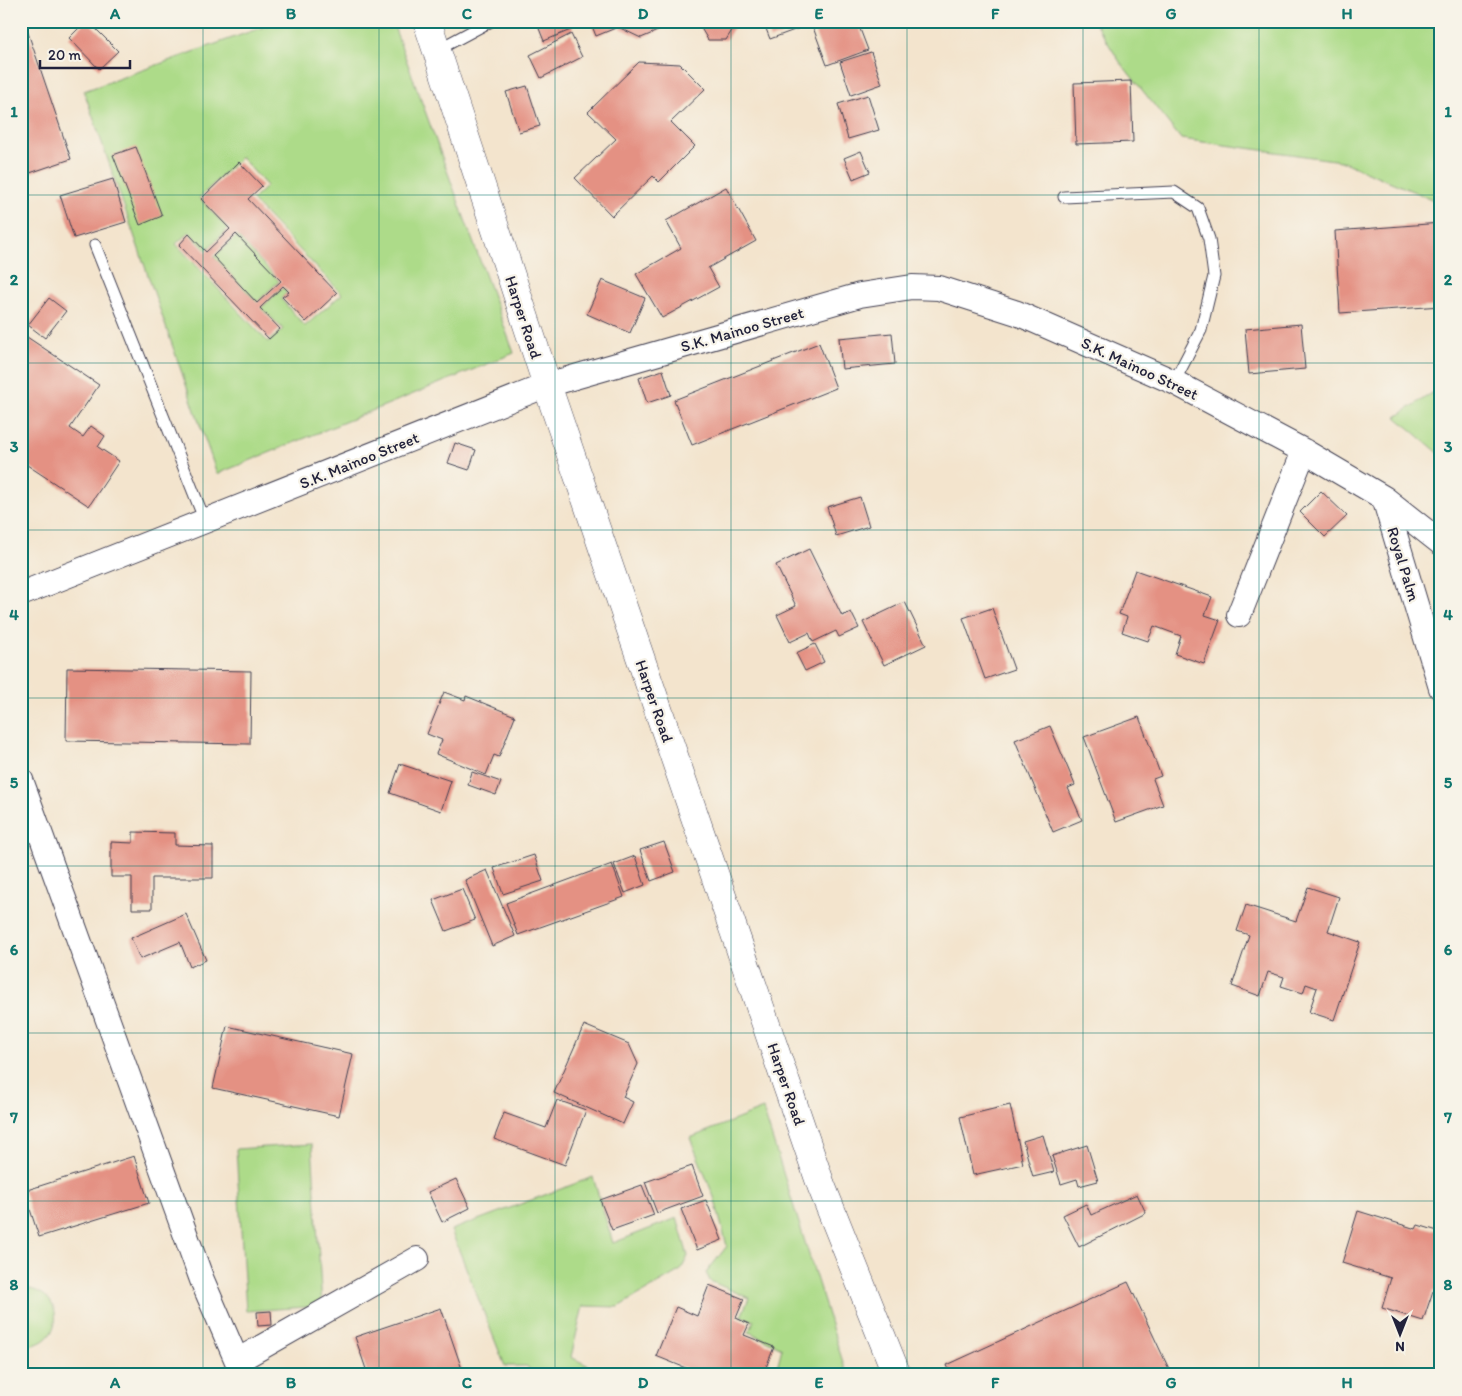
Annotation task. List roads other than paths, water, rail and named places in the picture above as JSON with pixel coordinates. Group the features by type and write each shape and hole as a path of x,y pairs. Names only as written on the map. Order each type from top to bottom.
{"main road":[{"name":"Harper Road","path":"427,21 547,385 821,1185 897,1375"}],"street":[{"name":"S.K. Mainoo Street","path":"21,594 547,385 860,294 912,286 939,288 1018,313 1174,382 1304,451 1384,498 1441,543"},
{"path":"1239,615 1304,451"},
{"name":"Royal Palm","path":"1384,498 1441,688"},
{"path":"21,780 199,1271 240,1368 417,1260"}],"lane":[{"path":"437,50 492,21"},
{"path":"1064,197 1174,192 1198,208 1209,239 1214,276 1201,330 1174,382"},
{"path":"95,245 205,521"}]}
